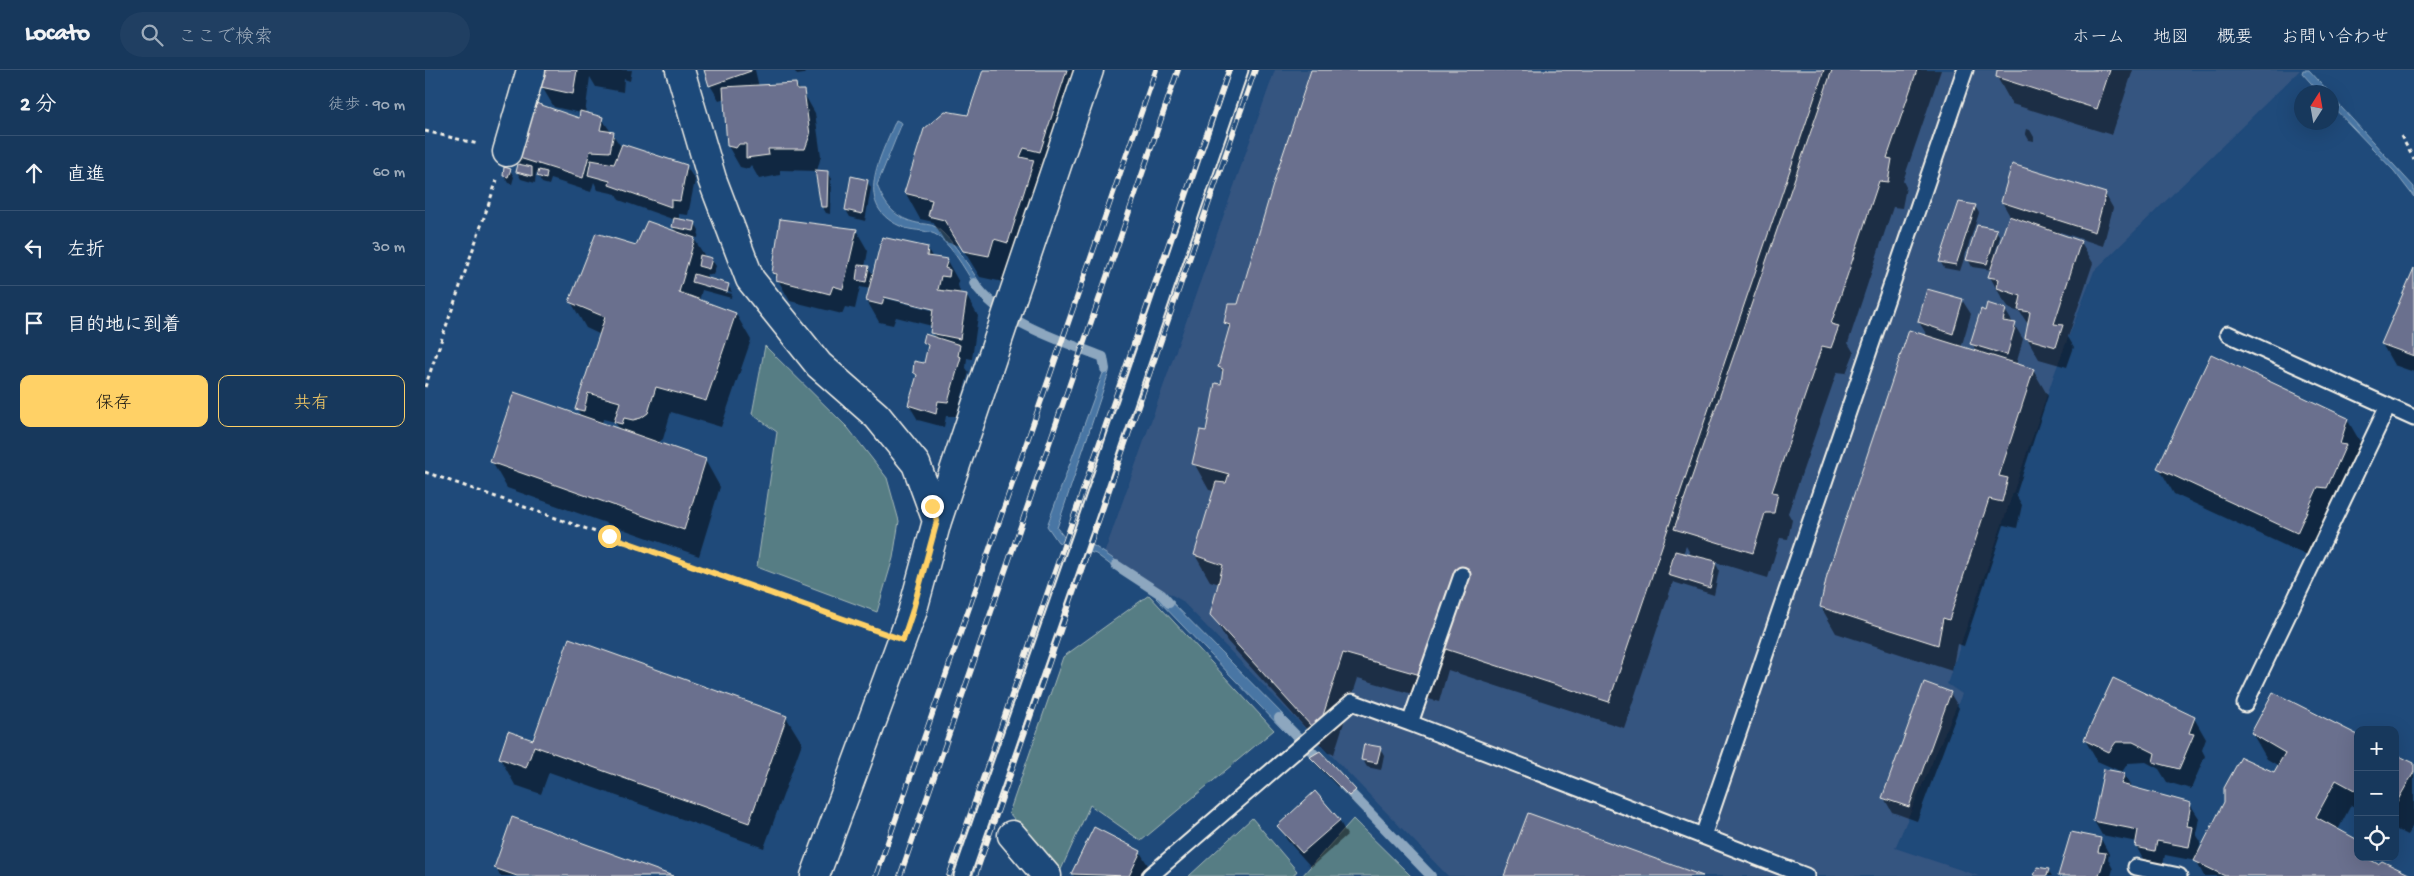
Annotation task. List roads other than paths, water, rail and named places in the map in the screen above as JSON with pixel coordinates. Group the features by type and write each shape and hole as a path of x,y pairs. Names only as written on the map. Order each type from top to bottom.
{"street":[{"path":"507,152 531,70"},
{"path":"680,70 712,180 750,279 819,365 877,416 916,464 937,521"},
{"path":"815,876 903,640 937,521 1089,70"},
{"path":"1012,835 1047,876"}],"lane":[{"path":"962,876 1085,524 1240,70"},
{"path":"1703,836 1965,70"},
{"path":"2228,334 2414,418"},
{"path":"2245,704 2388,406"},
{"path":"1410,723 1462,575"},
{"path":"1150,876 1352,702 1806,876"},
{"path":"2136,867 2179,876"}],"waterway":[{"path":"974,283 986,297 1016,320 1032,329 1103,357 1105,369"},
{"path":"1116,565 1162,595 1169,603"},
{"path":"1279,718 1323,763"},
{"path":"1343,785 1431,876"}],"railway":[{"path":"876,876 1156,70"},
{"path":"900,876 1178,70"},
{"path":"949,876 1229,70"},
{"path":"975,876 1255,70"}]}
